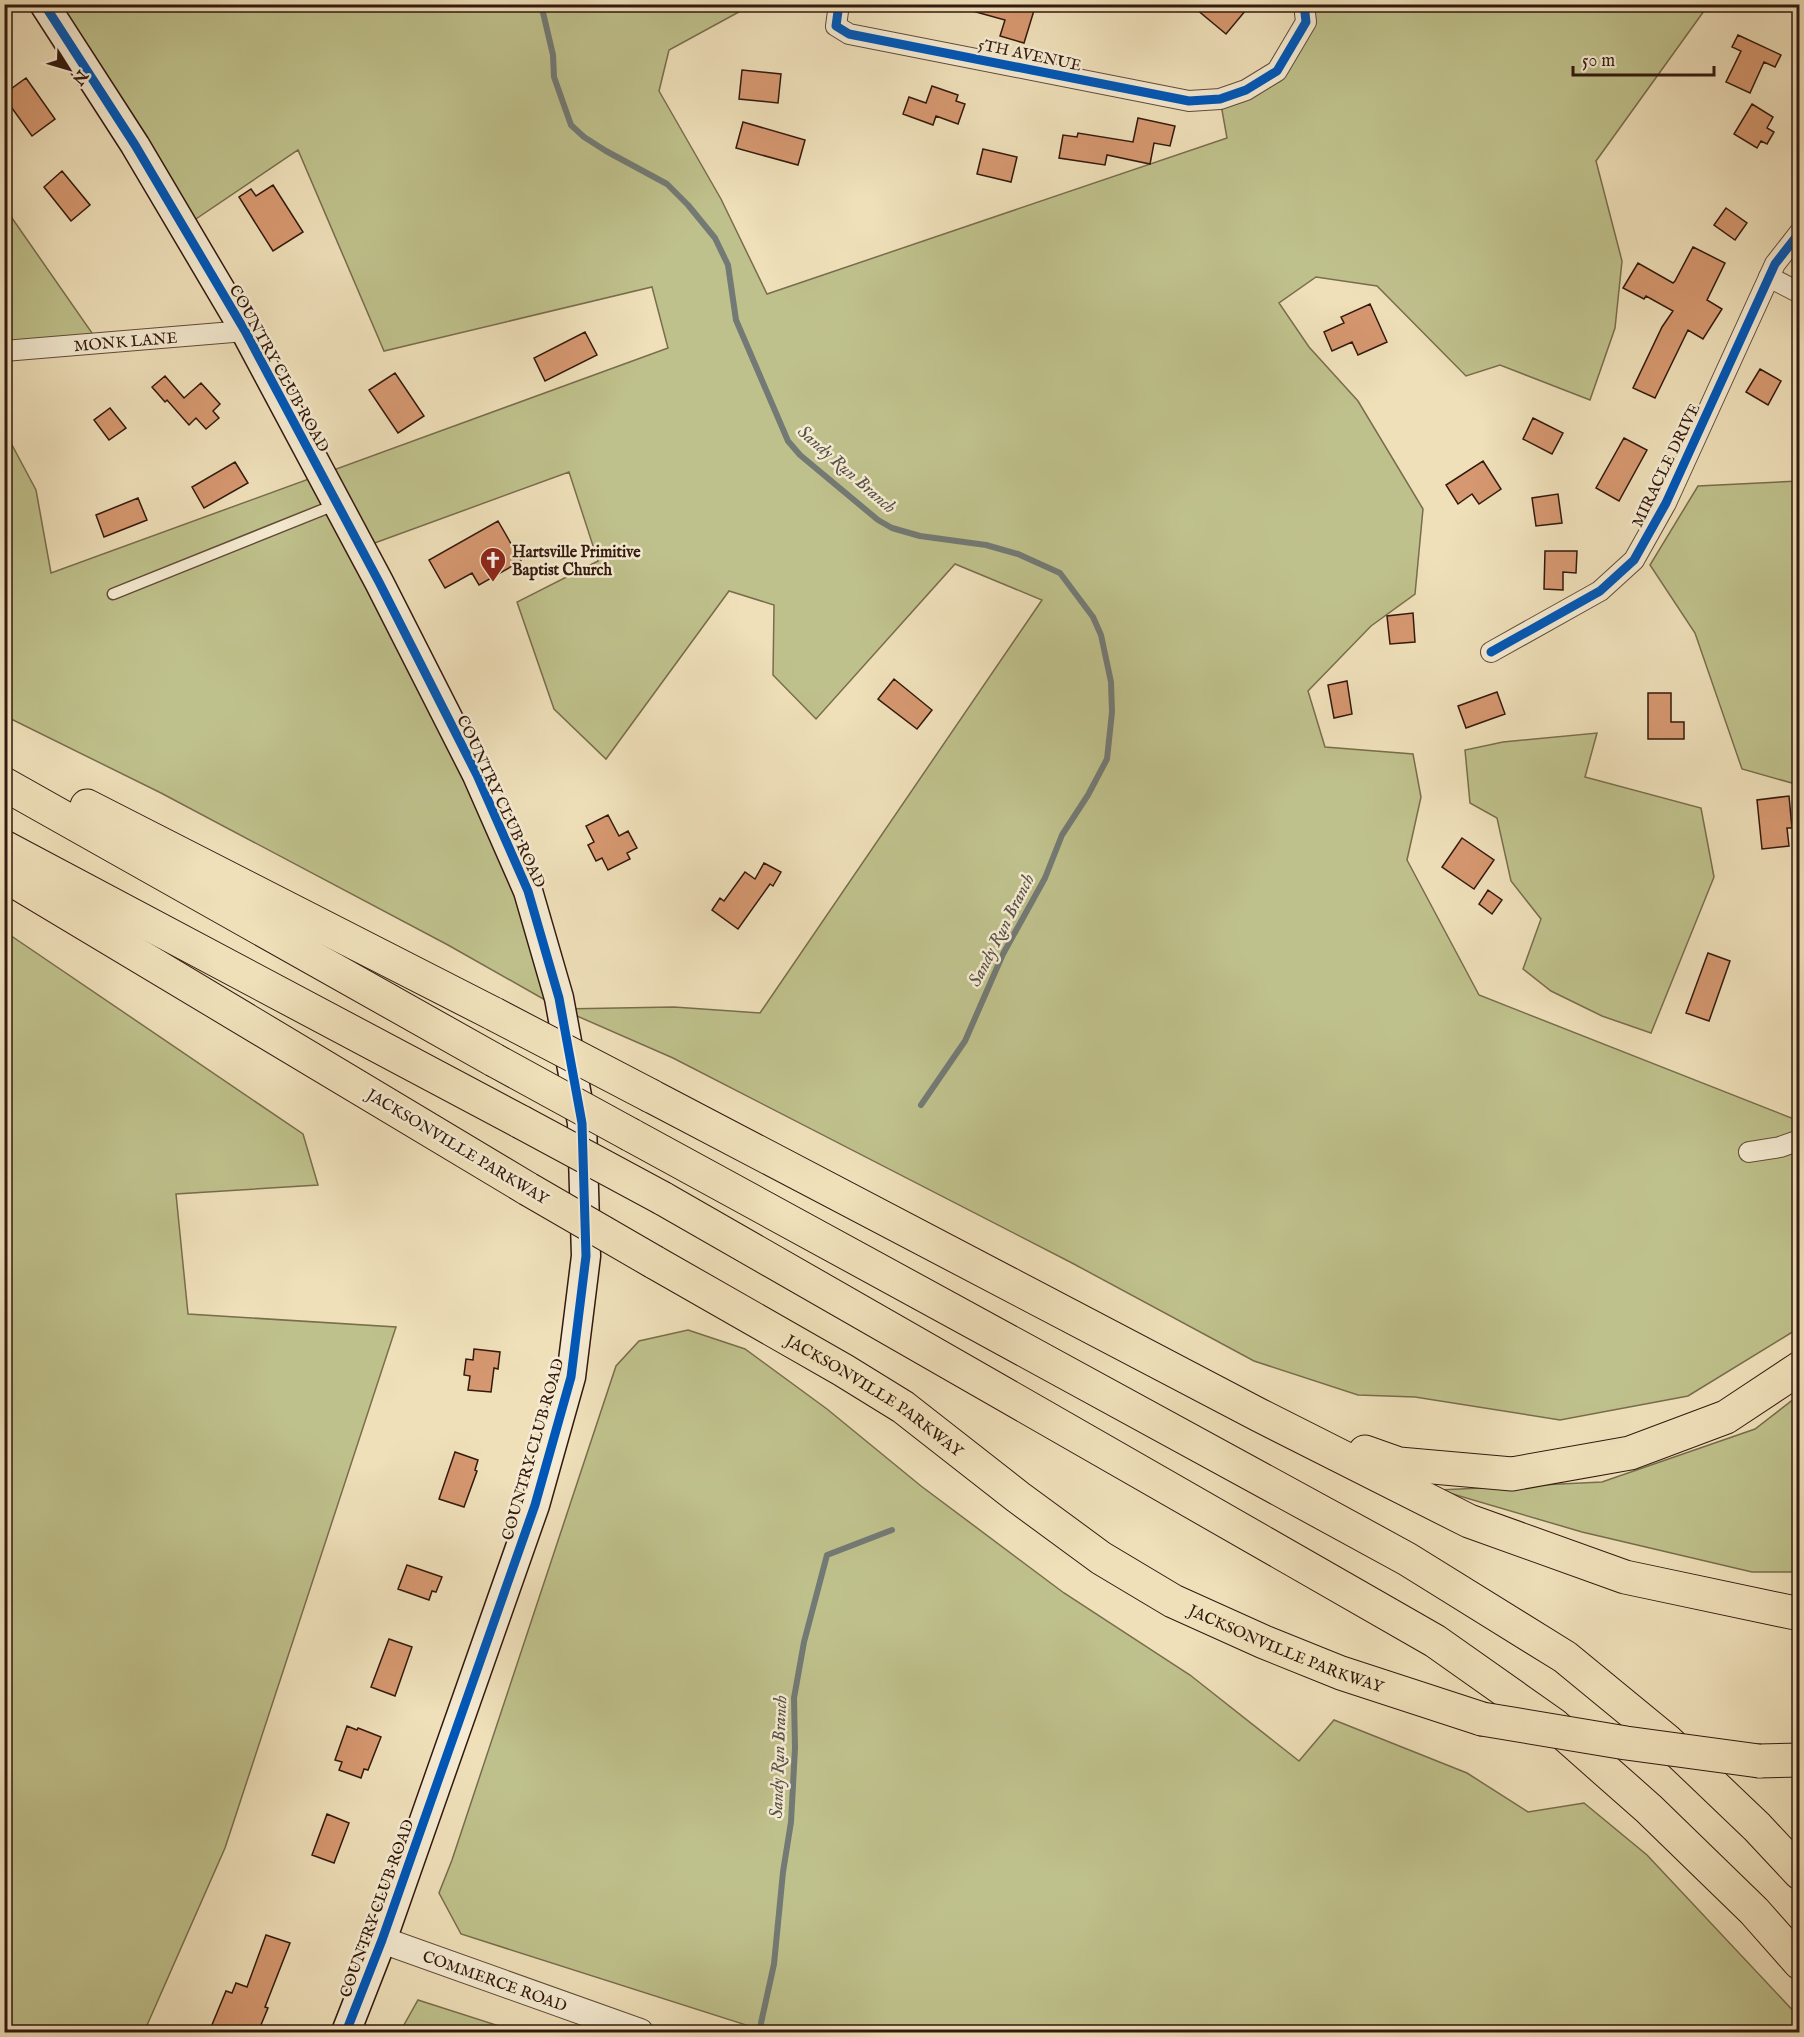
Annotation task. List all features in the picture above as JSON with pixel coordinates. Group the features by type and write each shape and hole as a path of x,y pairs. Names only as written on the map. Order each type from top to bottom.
{"highway":[{"path":"4,764 495,1014 1259,1415 1469,1521 1625,1577 1800,1614"},
{"path":"4,784 494,1060 1407,1559 1565,1657 1666,1740 1757,1827 1800,1873"},
{"path":"4,847 662,1198 1435,1641 1554,1725 1649,1809 1754,1911 1800,1963"},
{"name":"JACKSONVILLE PARKWAY","path":"4,875 528,1189 843,1370 903,1407 1018,1497 1101,1558 1173,1601 1264,1642 1341,1673 1482,1719 1626,1743 1759,1761 1800,1760"},
{"path":"1259,1415 1399,1464 1512,1474 1630,1453 1726,1417 1800,1368"}],"main road":[{"name":"COUNTRY CLUB ROAD","path":"44,4 135,145 245,331 477,775 528,891 559,998 582,1123 586,1256 571,1377 535,1505 382,1940 346,2032"}],"street":[{"name":"5TH AVENUE","path":"838,4 836,26 849,34 1189,101 1220,99 1246,90 1277,71 1306,22 1304,4"},
{"name":"MIRACLE DRIVE","path":"1491,652 1600,591 1634,560 1666,503 1775,264 1800,232"},
{"path":"1769,277 1800,293"},
{"name":"MONK LANE","path":"4,351 245,331"},
{"path":"1749,1152 1780,1147 1800,1140"},
{"name":"COMMERCE ROAD","path":"382,1940 640,2032"}],"lane":[{"path":"113,594 337,504"}],"green space":[{"path":"44,5 748,5 669,50 659,91 721,199 767,294 1227,138 1220,99 1277,71 1304,5 1722,5 1704,11 1596,161 1622,261 1615,328 1590,400 1500,365 1466,376 1377,286 1316,277 1279,303 1309,347 1358,401 1423,509 1415,594 1371,626 1308,691 1325,747 1413,754 1421,797 1407,860 1479,995 1799,1121 1799,1328 1688,1396 1560,1420 1415,1397 1358,1395 1254,1361 1072,1263 673,1058 561,1009 448,945 161,793 5,716 4,430 36,490 51,573 668,348 652,287 384,351 298,150 184,227","holes":["569,472 598,561 517,602 554,709 606,759 729,591 774,605 773,675 816,719 955,564 1042,600 760,1013 674,1007 561,1009 477,775 361,548"]},
{"path":"5,208 99,343 5,351"},
{"path":"1800,481 1799,785 1742,769 1695,633 1650,565 1698,486"},
{"path":"1597,733 1585,777 1701,808 1714,877 1651,1033 1602,1016 1551,991 1523,969 1541,919 1511,881 1497,818 1470,803 1465,750 1503,742"},
{"path":"4,931 303,1134 318,1185 176,1194 188,1314 396,1327 225,1848 144,2032 5,2032"},
{"path":"688,1330 745,1349 827,1409 921,1486 1064,1593 1190,1675 1299,1761 1334,1720 1467,1773 1528,1812 1584,1803 1647,1855 1799,2017 1799,2032 768,2032 461,1934 439,1893 452,1860 616,1366 639,1341"},
{"path":"1799,1395 1799,1572 1752,1572 1582,1532 1439,1490 1602,1482 1755,1429"},
{"path":"418,2000 518,2032 400,2032"}],"building":[{"path":"966,4 1036,4 1024,43 1000,36 1005,20 965,9"},
{"path":"1190,4 1251,4 1226,34"},
{"path":"1738,35 1781,55 1775,67 1764,62 1750,93 1726,82 1741,51 1732,47"},
{"path":"742,70 781,74 778,103 739,99"},
{"path":"26,78 55,119 32,136 4,97 4,94"},
{"path":"932,86 958,95 956,101 965,104 958,124 936,116 933,125 903,114 909,97 926,103"},
{"path":"1752,104 1773,117 1767,128 1774,132 1767,144 1761,141 1757,148 1734,134"},
{"path":"1138,118 1175,126 1170,146 1154,143 1150,164 1107,155 1105,165 1059,158 1063,135 1077,137 1078,133 1133,142"},
{"path":"743,122 805,140 798,165 736,148"},
{"path":"983,149 1017,157 1011,182 977,174"},
{"path":"62,171 90,205 71,221 44,187"},
{"path":"273,185 303,232 273,251 239,197 251,189 256,196"},
{"path":"1726,208 1747,223 1735,240 1714,225"},
{"path":"1693,247 1725,263 1707,300 1722,309 1703,339 1688,330 1655,398 1633,388 1662,327 1673,311 1646,296 1644,299 1623,288 1638,263 1673,283"},
{"path":"1370,304 1387,342 1358,355 1352,342 1332,351 1324,332 1344,323 1341,317"},
{"path":"585,332 597,355 545,381 534,358"},
{"path":"1760,369 1781,381 1768,405 1746,392"},
{"path":"395,373 424,416 398,433 369,390"},
{"path":"165,376 184,398 201,383 220,404 213,411 219,418 206,429 196,418 189,425 152,387"},
{"path":"110,408 126,428 109,440 94,420"},
{"path":"1533,418 1563,433 1552,454 1523,439"},
{"path":"1624,438 1647,450 1619,501 1596,488"},
{"path":"1483,461 1501,489 1479,504 1472,494 1458,504 1446,485"},
{"path":"235,462 248,483 204,508 192,487"},
{"path":"1558,494 1562,523 1536,526 1532,498"},
{"path":"138,498 147,520 104,537 96,515"},
{"path":"498,521 521,561 479,585 472,573 445,588 429,560"},
{"path":"1545,551 1577,551 1576,573 1563,572 1563,590 1544,589"},
{"path":"1413,613 1415,642 1390,644 1387,616"},
{"path":"894,679 932,710 917,729 878,699"},
{"path":"1347,681 1352,714 1334,718 1328,685"},
{"path":"1497,692 1505,714 1466,728 1458,706"},
{"path":"1648,693 1671,693 1671,722 1684,722 1684,739 1648,739"},
{"path":"1789,796 1792,828 1787,828 1789,846 1762,849 1757,800"},
{"path":"608,815 619,836 628,831 637,848 627,853 630,859 608,870 602,858 596,861 588,845 594,842 586,826"},
{"path":"1462,838 1494,860 1474,889 1442,867"},
{"path":"764,863 781,872 773,886 770,884 738,929 712,910 720,898 724,901 745,872 755,879"},
{"path":"1488,890 1502,900 1492,914 1479,904"},
{"path":"1708,953 1730,961 1709,1021 1686,1013"},
{"path":"474,1349 500,1352 498,1369 494,1368 491,1392 468,1390 470,1376 464,1375 466,1359 473,1360"},
{"path":"455,1452 478,1460 475,1470 477,1471 464,1507 439,1499"},
{"path":"407,1565 442,1577 436,1592 432,1591 429,1600 398,1589"},
{"path":"389,1639 412,1647 395,1696 371,1687"},
{"path":"347,1726 381,1737 368,1770 364,1769 361,1778 339,1770 342,1762 335,1760"},
{"path":"327,1814 349,1823 334,1863 312,1855"},
{"path":"266,1935 290,1943 265,2007 268,2008 258,2032 209,2032 226,1991 232,1993 236,1983 247,1987"}],"waterway":[{"name":"Sandy Run Branch","path":"541,4 553,55 554,77 571,125 584,137 606,151 667,184 715,238 728,265 736,320 788,441 800,455 878,520 892,528 920,536 986,545 1018,554 1060,573 1093,617 1101,635 1111,682 1112,712 1107,759 1088,795 1062,835 1045,878 1003,954 965,1041 921,1105"},
{"name":"Sandy Run Branch","path":"761,2032 774,1964 783,1872 791,1822 795,1748 794,1698 804,1642 827,1555 892,1530"}],"cycle path":[{"path":"44,4 135,145 245,331 379,582 477,775 528,891 559,998 582,1123 586,1256 571,1377 535,1505 382,1940 346,2032"},
{"path":"839,4 836,26 849,34 1189,101 1220,99 1246,90 1277,71 1306,22 1304,4"},
{"path":"1491,652 1600,591 1634,560 1666,503 1775,264 1800,232"}],"place":[{"name":"Hartsville Primitive Baptist Church","path":"493,583"}]}
